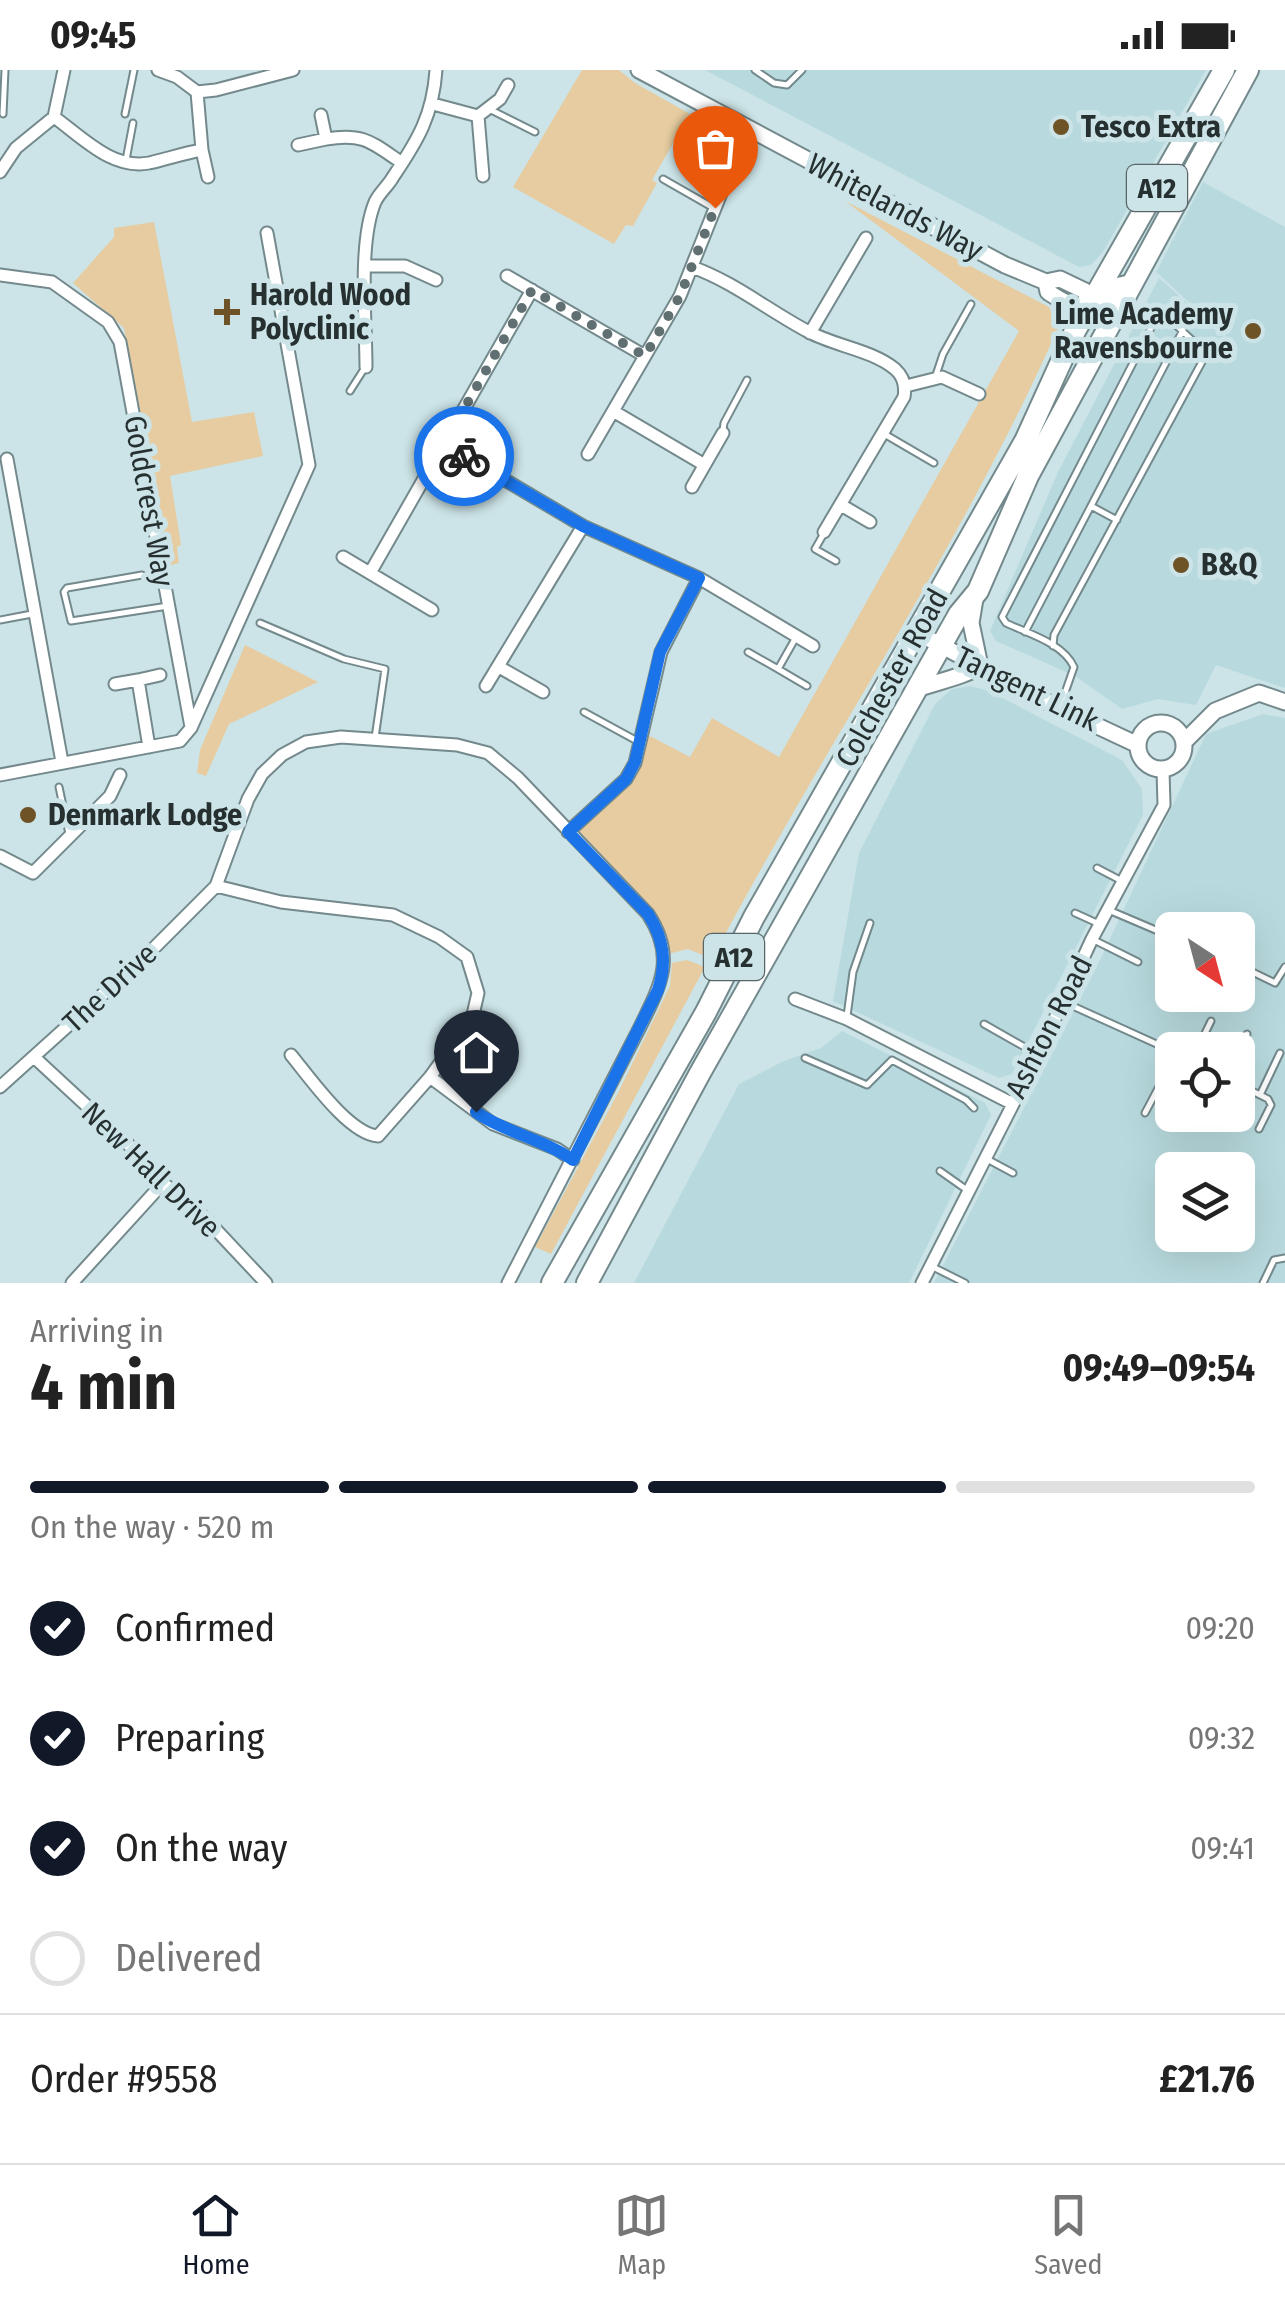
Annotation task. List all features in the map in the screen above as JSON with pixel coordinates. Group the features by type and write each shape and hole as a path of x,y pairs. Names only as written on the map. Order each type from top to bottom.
{"highway":[{"name":"Colchester Road","path":"552,1283 706,1012 754,917 1025,441 1090,308 1224,70"},
{"name":"Colchester Road","path":"587,1283 700,1073 959,614 978,590 1028,476 1248,70"},
{"path":"1090,308 1104,336"}],"street":[{"path":"0,172 16,148 54,116 64,70"},
{"path":"158,70 177,77 197,92 293,70"},
{"path":"366,367 370,221 376,199 421,134 433,104 436,70"},
{"name":"Whitelands Way","path":"639,70 971,248 1046,282 1060,279 1085,291 1090,308"},
{"path":"483,113 505,94 508,84"},
{"path":"197,92 208,177"},
{"path":"433,104 483,113"},
{"path":"483,113 484,176"},
{"path":"54,116 118,163 148,163 202,150"},
{"path":"321,116 326,139"},
{"path":"588,454 680,296 715,208 754,132"},
{"path":"298,145 350,136 363,138 402,163"},
{"path":"0,775 180,741 191,728 270,541 309,465 267,233"},
{"path":"810,333 866,238"},
{"path":"366,266 417,268 436,280"},
{"path":"692,267 810,333 891,366 906,386 904,397 824,532"},
{"name":"Goldcrest Way","path":"0,275 52,282 108,322 120,342 191,728"},
{"path":"507,276 645,356"},
{"name":"A12","path":"1090,308 1103,307 1115,286 1134,282"},
{"path":"370,573 532,290"},
{"path":"906,386 942,377 978,394"},
{"path":"613,410 704,464"},
{"path":"692,486 723,433"},
{"path":"444,444 583,526 699,578 813,646"},
{"path":"7,459 62,762"},
{"path":"841,505 870,522"},
{"path":"486,686 583,526"},
{"path":"343,558 432,610"},
{"path":"568,832 626,779 642,744 660,652 699,578"},
{"path":"917,689 950,676 968,675 980,666 971,614 978,590"},
{"name":"Tangent Link","path":"916,632 1059,708 1138,744"},
{"path":"499,667 543,692"},
{"path":"115,684 160,675"},
{"path":"138,680 149,746"},
{"path":"1184,742 1180,732 1163,723 1147,728 1138,744 1145,764 1164,770 1178,762 1184,742 1214,711 1260,694 1285,702"},
{"path":"290,1055 365,1135 378,1136 430,1077 472,1019 478,993 467,957 439,937 394,915 282,902 216,886 248,799 262,774 282,755 306,742 341,737 457,745 488,753 518,778 648,914 658,929 664,961 658,990 508,1283"},
{"name":"Ashton Road","path":"922,1283 1092,939 1164,804 1164,770"},
{"path":"0,856 33,873 110,796 120,775"},
{"name":"The Drive","path":"0,1087 216,886"},
{"path":"795,998 847,1019 1011,1103"},
{"name":"New Hall Drive","path":"35,1058 204,1218 266,1283"},
{"path":"430,1077 493,1124 557,1149 573,1160"},
{"path":"72,1283 163,1182"}],"lane":[{"path":"3,114 5,70"},
{"path":"125,114 134,70"},
{"path":"755,70 774,83 787,84 802,70"},
{"path":"483,113 535,132"},
{"path":"126,164 132,123"},
{"path":"663,179 715,208"},
{"path":"935,378 943,354 971,304"},
{"path":"1053,646 1054,635 1202,360 1204,351 1166,316 1160,316 1151,328 1002,617 1070,660 1074,667 1059,708"},
{"path":"1025,632 1183,330"},
{"path":"350,391 366,367"},
{"path":"723,433 724,423 747,380"},
{"path":"883,434 934,464"},
{"path":"1091,506 1117,520"},
{"path":"824,532 815,548 836,561"},
{"path":"142,575 68,588 64,592 70,621 168,606"},
{"path":"0,620 35,613"},
{"path":"260,623 344,660 384,669 375,741"},
{"path":"778,669 797,636"},
{"path":"748,652 807,686"},
{"path":"584,712 642,744"},
{"path":"59,787 70,837"},
{"path":"1097,868 1123,881"},
{"path":"1108,910 1155,930"},
{"path":"1074,914 1100,924"},
{"path":"847,1019 853,972 870,922"},
{"path":"1092,939 1138,962"},
{"path":"1275,984 1285,967"},
{"path":"1255,974 1285,987"},
{"path":"1063,1002 1155,1043"},
{"path":"1206,1032 1211,1021"},
{"path":"984,1024 1038,1054"},
{"path":"1260,1095 1280,1053"},
{"path":"805,1058 866,1085 892,1060 974,1108"},
{"path":"1255,1092 1271,1105 1258,1130"},
{"path":"1145,1113 1155,1094"},
{"path":"985,1158 1013,1173"},
{"path":"940,1171 967,1190"},
{"path":"1263,1283 1274,1260 1285,1258"},
{"path":"931,1266 965,1283"}],"shaded area":[{"path":"582,70 619,70 690,114 652,180 657,183 633,226 626,225 614,244 513,187"},
{"name":"Tesco Extra","path":"705,70 1206,70 1103,252 1091,265 1079,267"},
{"path":"1203,182 1285,227 1285,688 1216,665 1196,705 1158,699 1122,709 1075,676 996,641 990,631 1058,472 1159,278 1246,355 1156,272"},
{"path":"845,201 1049,307 1058,328 979,489 712,959 688,949 664,955 658,929 568,832 626,779 644,733 690,757 712,718 779,757 1019,331"},
{"path":"154,222 192,422 254,412 263,456 170,476 181,545 177,547 179,563 168,566 124,328 73,283 114,237 114,228"},
{"path":"245,645 318,682 229,724 206,776 197,773 200,750"},
{"path":"970,686 989,691 1122,760 1142,789 1143,815 1012,1074 999,1078 833,1001 859,853 935,704 952,689"},
{"path":"1263,714 1285,718 1285,1283 934,1283 1100,960 1206,734"},
{"path":"687,960 705,967 551,1254 535,1247 670,986 672,963"},
{"path":"842,1031 985,1103 991,1115 909,1283 634,1283 739,1084 821,1048"}],"way so far":[{"path":"464,456 444,444 532,290 645,356 680,296 715,208"}],"place":[{"name":"Tesco Extra","path":"1061,127"},
{"name":"Harold Wood Polyclinic","path":"227,312"},
{"name":"Lime Academy Ravensbourne","path":"1253,331"},
{"name":"B&Q","path":"1181,565"},
{"name":"Denmark Lodge","path":"28,815"}],"route":[{"path":"464,456 583,526 699,578 660,652 635,762 626,779 604,802 568,832 658,929 664,961 658,990 573,1160 557,1149 493,1124 476,1112"}]}
